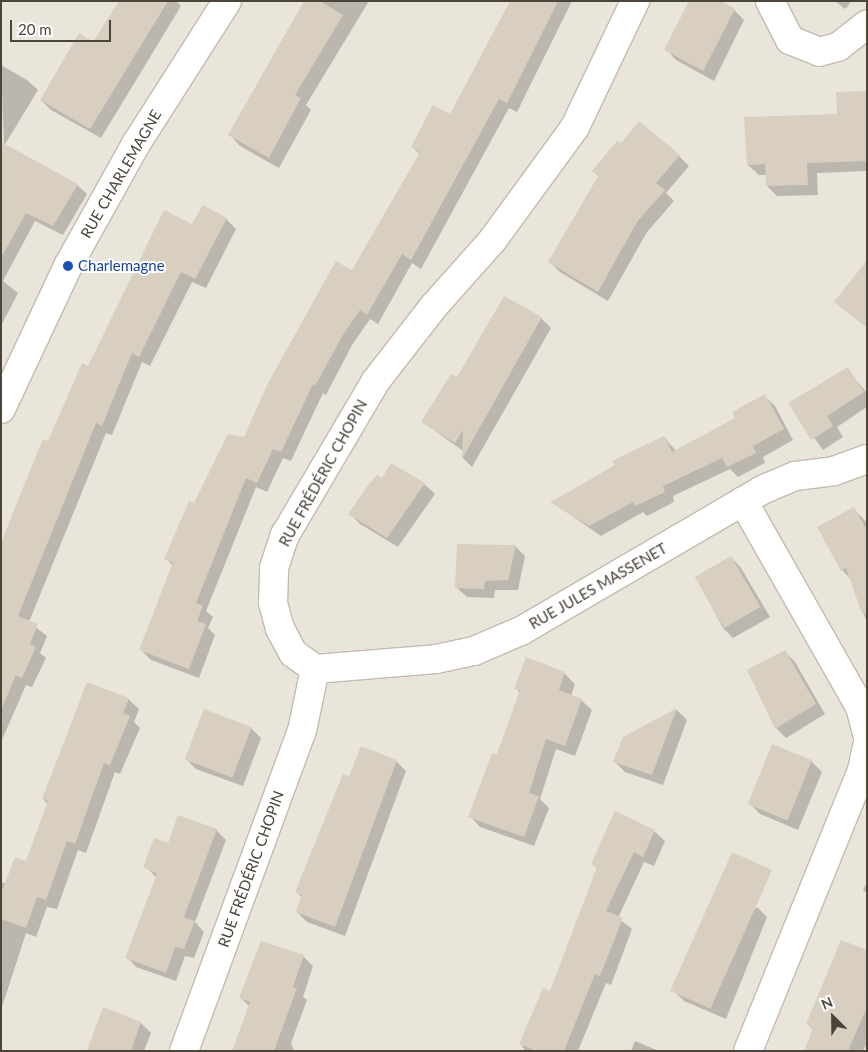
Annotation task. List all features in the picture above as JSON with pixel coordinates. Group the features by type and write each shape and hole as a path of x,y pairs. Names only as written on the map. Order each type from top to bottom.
{"street":[{"name":"RUE CHARLEMAGNE","path":"1,409 68,266 131,152 227,1"},
{"name":"RUE FRÉDÉRIC CHOPIN","path":"184,1051 302,730 315,668 293,653 280,629 273,603 274,568 285,535 375,382 434,306 492,241 575,127 635,1"},
{"path":"770,1 790,40 818,52 838,47 867,24"},
{"name":"RUE JULES MASSENET","path":"315,668 436,659 474,651 521,631 743,501 795,476 834,470 867,459"},
{"path":"743,501 860,706 867,733"},
{"path":"748,1051 862,770 867,746"}],"shaded area":[{"path":"1,1 867,1 867,1051 1,1051"}],"building":[{"path":"119,1 168,1 90,129 40,100 79,33 93,42"},
{"path":"304,1 320,1 343,15 295,95 301,98 269,158 228,135"},
{"path":"510,1 558,1 507,103 499,99 411,260 402,254 367,315 360,310 343,335 315,386 313,384 281,452 273,449 257,483 246,478 196,603 203,606 197,621 206,624 189,669 139,650 173,562 164,559 189,501 194,503 228,434 244,437 267,385 336,261 352,270 420,152 411,147 433,105 450,114"},
{"path":"689,1 721,1 735,9 703,71 664,50"},
{"path":"867,91 867,161 807,163 808,185 766,186 765,164 747,165 744,117 837,114 836,92"},
{"path":"639,121 680,155 656,183 665,190 637,222 598,292 548,262 598,176 592,171 617,141 621,143"},
{"path":"1,142 78,184 53,226 26,213 1,258"},
{"path":"203,205 227,218 195,279 181,272 139,357 132,353 102,426 96,423 18,616 38,624 30,644 36,647 22,678 16,675 1,710 1,543 22,490 43,439 48,441 82,363 88,366 164,210 192,224"},
{"path":"867,260 867,328 834,302"},
{"path":"504,296 542,317 462,459 463,430 455,443 421,422 451,374 457,377"},
{"path":"848,367 864,392 827,416 833,426 811,440 788,403"},
{"path":"765,394 784,429 753,446 756,453 727,467 722,458 663,486 665,492 635,506 633,502 589,526 550,502 615,466 612,461 664,436 672,452 735,418 732,412"},
{"path":"391,463 425,483 387,538 348,514 369,484 377,475 382,478"},
{"path":"854,507 867,530 867,613 862,614 846,568 841,571 817,527"},
{"path":"457,544 516,545 508,580 485,581 484,589 455,588"},
{"path":"731,556 760,607 724,628 695,577"},
{"path":"785,650 816,704 775,729 747,670"},
{"path":"526,657 565,672 559,690 582,699 565,746 546,739 529,793 539,796 524,837 468,817 492,753 497,754 520,690 514,689"},
{"path":"87,682 129,698 123,713 130,716 110,765 104,763 75,844 67,841 46,900 37,897 26,928 1,919 1,893 15,857 26,861 48,801 42,799"},
{"path":"677,708 652,775 613,762 623,737"},
{"path":"204,709 252,727 232,778 185,759"},
{"path":"772,744 812,760 788,820 748,804"},
{"path":"361,746 397,760 335,927 296,912 302,895 295,892 343,774 349,776"},
{"path":"615,811 655,830 643,857 634,852 606,911 623,918 600,976 595,974 564,1051 536,1051 519,1044 543,988 550,991 597,867 591,864"},
{"path":"178,815 217,829 184,917 195,921 184,949 175,947 166,973 125,958 157,874 143,867 154,838 168,843"},
{"path":"732,852 772,870 710,1009 670,991"},
{"path":"841,940 867,950 867,1007 848,1051 804,1051 813,1028 806,1024"},
{"path":"261,941 304,955 293,987 297,988 274,1051 232,1051 250,1002 239,998"},
{"path":"103,1007 141,1022 131,1051 87,1051"}],"place":[{"name":"Charlemagne","path":"68,266"}]}
